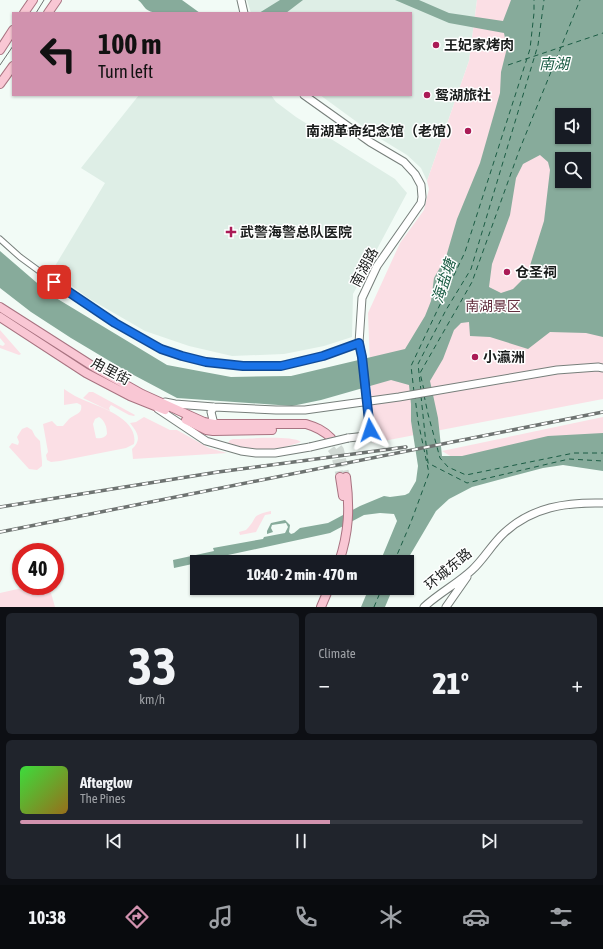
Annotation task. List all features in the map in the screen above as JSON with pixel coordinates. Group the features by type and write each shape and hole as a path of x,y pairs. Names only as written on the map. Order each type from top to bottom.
{"main road":[{"path":"25,12 33,0"},
{"path":"49,12 57,0"},
{"path":"0,50 12,32"},
{"path":"0,84 12,67"},
{"name":"甪里街","path":"0,307 94,367 142,394 215,429"},
{"name":"甪里街","path":"0,317 86,373 130,396 165,410 206,430 215,429"},
{"path":"215,429 302,429 318,433 328,438"},
{"path":"336,555 341,540 344,517 343,477 349,512 345,544 342,555"},
{"path":"316,607 321,595"},
{"path":"321,607 326,595"}],"street":[{"path":"241,0 244,12"},
{"name":"南湖路","path":"130,396 161,411 206,441 240,451 256,453 275,452 310,447 348,438 366,436 370,430 362,357 359,343 362,298 377,266 421,203 421,185 415,174 404,162 370,142 305,96"},
{"path":"0,239 20,257 59,286 115,323 161,349 182,356 206,362 243,366 281,366 323,356 359,343"},
{"path":"156,400 175,404 214,407 305,410 399,397 557,370 598,367 603,368"},
{"path":"212,442 215,429 211,412 214,407"},
{"name":"环城东路","path":"424,607 472,570 504,533 527,516 553,506 565,504 603,503"},
{"path":"437,596 444,607 472,570"}],"shaded area":[{"path":"247,0 477,0 469,61 427,181 421,168 407,155 376,136 321,96 412,96 412,12 251,12"},
{"name":"武警海警总队医院","path":"138,96 272,96 276,102 296,117 395,179 407,193 353,294 352,337 324,346 284,354 232,356 189,346 145,331 88,298 52,271 105,183 81,168"}],"green space":[{"name":"南湖景区","path":"477,0 603,0 603,399 373,443 368,313 400,243 424,210 429,189 427,181 469,61"},
{"path":"0,330 21,354 19,355 0,348 0,345 3,346 5,344 0,338"},
{"path":"64,389 77,397 110,411 131,428 134,436 134,444 126,448 60,461 51,462 47,460 46,455 48,452 43,424 52,421 57,426 63,426 69,419 78,414 81,410 81,405 77,403 64,405","holes":["99,417 103,420 107,429 107,434 102,438 96,438 93,424 95,419"]},
{"path":"89,392 93,392 135,415 129,415 111,405 109,408 110,411 83,398"},
{"path":"144,417 170,430 177,430 209,448 227,453 133,459 132,449 137,443 138,436 130,423 136,422"},
{"path":"603,417 603,435 457,460 442,451"},
{"path":"27,427 32,430 40,441 42,466 37,470 29,469 9,447 12,443 18,445 19,442 17,437 22,429"},
{"path":"279,438 301,442 277,449 263,450 243,449 232,446 228,443 233,439"},
{"path":"271,511 271,514 265,515 256,532 240,535 239,532 246,530 257,516"},
{"path":"12,590 12,595 52,595 55,607 0,607 0,593"}],"water":[{"path":"138,0 182,0 199,12 154,12 146,9"},
{"path":"280,0 303,0 287,12 261,12"},
{"path":"395,0 419,0 449,13 503,21 511,0 603,0 603,337 586,333 550,332 528,349 490,337 470,336 469,322 461,323 454,330 443,359 430,381 438,418 442,456 462,456 548,436 603,433 603,471 563,465 543,468 472,487 449,499 436,511 410,555 383,555 397,521 394,514 380,513 364,515 330,533 228,555 196,555 214,551 213,548 263,539 264,537 285,533 288,527 286,523 272,525 271,528 273,532 267,534 271,523 285,520 290,525 289,532 291,534 300,528 328,523 360,506 384,496 390,497 409,493 416,481 418,466 411,421 409,385 391,380 321,400 292,406 177,398 128,372 71,338 31,312 0,288 0,251 51,295 167,365 231,377 291,376 405,349 425,316 431,301 434,278 446,257 457,219 480,163 500,93 501,72 507,48 504,33 449,23","holes":["540,155 548,162 550,170 544,221 527,275 513,289 501,293 489,287 492,264 510,215 516,178 523,164"]},
{"path":"190,556 190,565 174,568 173,560"},
{"path":"366,595 390,595 385,607 361,607"}],"ferry route":[{"path":"414,392 411,366 465,252 530,49 534,0"},
{"path":"421,391 418,364 446,310 471,269 538,45 544,0"},
{"path":"424,390 420,373 472,282 519,151 580,0"},
{"path":"508,65 603,33"},
{"path":"424,395 440,458 448,467 466,475 574,453 603,453"},
{"path":"421,396 428,463 467,483 569,459 603,461"},
{"path":"397,555 429,473 418,421 415,397"},
{"path":"374,607 379,595"}],"tunnel":[{"path":"331,438 340,450 346,477"},
{"path":"324,439 335,454 340,477"}],"tram line":[{"path":"37,12 44,0"},
{"path":"0,65 12,47"}],"railway":[{"path":"0,532 603,412"},
{"path":"0,507 218,472 406,447"}],"place":[{"name":"王妃家烤肉","path":"436,45"},
{"name":"鸳湖旅社","path":"427,95"},
{"name":"南湖革命纪念馆（老馆）","path":"468,131"},
{"name":"武警海警总队医院","path":"231,232"},
{"name":"仓圣祠","path":"507,272"},
{"name":"小瀛洲","path":"475,357"}],"route":[{"path":"54,282 115,323 161,349 206,362 243,366 281,366 323,356 359,343 362,357 370,430"}],"water label":[{"name":"南湖","path":"554,64"},
{"name":"海盐塘","path":"444,281"}]}
